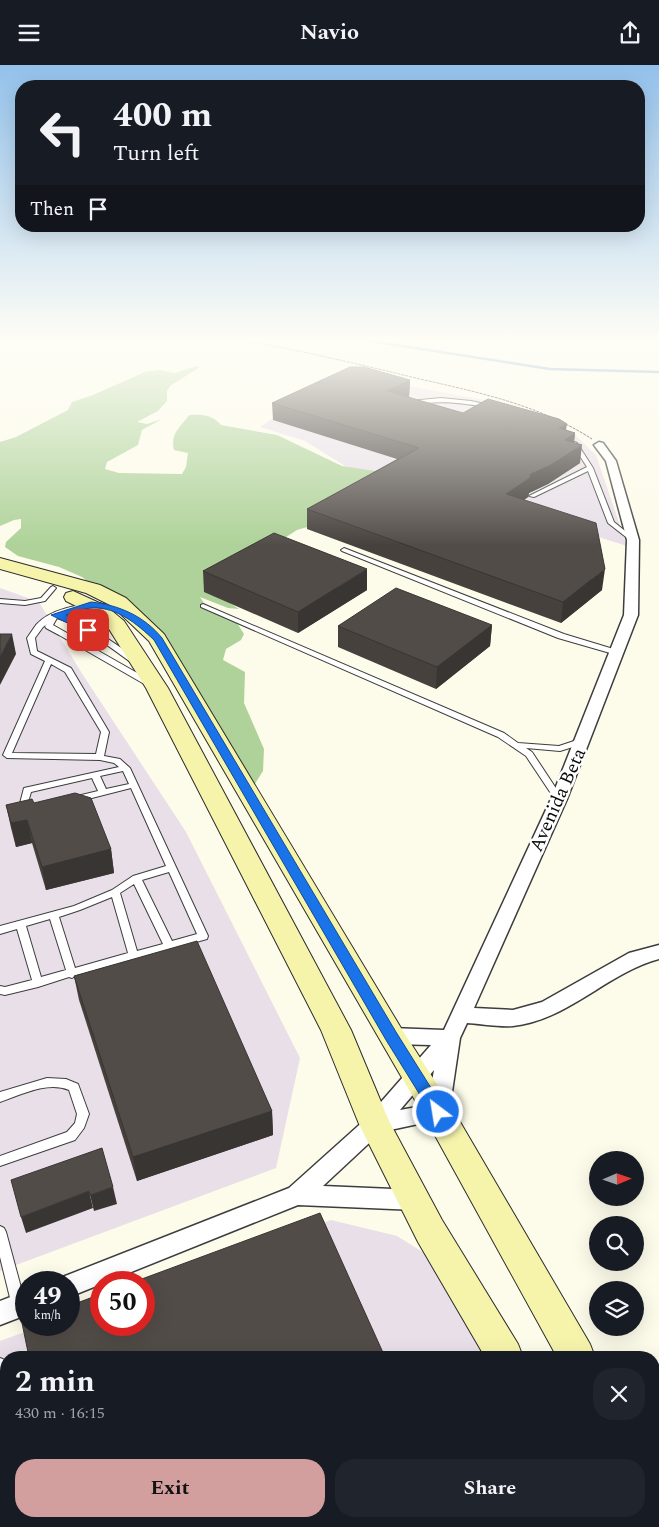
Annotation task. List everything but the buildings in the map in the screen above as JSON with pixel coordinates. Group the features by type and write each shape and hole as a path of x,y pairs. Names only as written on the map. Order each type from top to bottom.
{"main road":[{"path":"7,566 29,579 91,605 117,625 151,678 336,1030 375,1124 416,1199 430,1231 502,1351"},
{"path":"7,566 93,589 119,602 158,638 391,1036 438,1112 574,1351"}],"street":[{"name":"Avenida Beta","path":"297,1195 375,1124 450,1038 559,799 583,741 631,615 633,540 613,468 599,445"},
{"path":"461,1015 512,1018 548,1009 636,958 659,953"},
{"path":"375,1124 438,1112 450,1038 391,1036"},
{"path":"80,1282 297,1195 416,1199"}],"lane":[{"path":"570,440 577,445 590,468 611,523 633,540"},
{"path":"532,496 590,468"},
{"path":"344,550 562,636 617,653"},
{"path":"0,601 26,603 43,600 53,588"},
{"path":"100,757 105,732 68,670 34,652 32,637 40,625 55,615 91,605 120,610 144,625"},
{"path":"204,606 502,735 529,754 559,799"},
{"path":"55,615 49,627 78,644 151,678"},
{"path":"55,615 66,618 88,630 151,678"},
{"path":"0,990 5,991 72,974 203,936 126,768 117,761 100,757 7,755 49,661"},
{"path":"515,745 560,749 583,741"},
{"path":"31,809 22,811 28,790 126,768"},
{"path":"95,775 103,793"},
{"path":"67,801 134,785"},
{"path":"0,930 77,908 115,892 136,878 172,868"},
{"path":"136,878 169,946"},
{"path":"115,892 134,956"},
{"path":"54,914 72,974"},
{"path":"20,924 38,983"},
{"path":"0,1097 52,1082 65,1081 74,1087 83,1114 80,1125 71,1136 0,1161"},
{"path":"0,1232 15,1307"}],"path":[{"path":"535,409 574,426 599,445"}],"shaded area":[{"path":"286,409 522,409 546,418 572,432 596,455 627,546 401,474 377,486 305,441 260,427"},
{"path":"0,588 39,602 81,672 186,832 300,1058 276,1168 0,1271"},
{"path":"331,1220 397,1236 437,1261 485,1351 0,1351 0,1341 15,1336 80,1336 80,1325 90,1325 90,1336 155,1336 155,1284"}],"green space":[{"path":"160,409 137,422 147,424 162,419 142,430 138,445 107,462 105,469 119,473 182,474 186,467 188,453 174,450 173,439 189,415 207,416 221,425 277,435 342,466 382,472 331,520 297,530 266,550 219,596 239,609 228,608 200,597 204,603 235,620 244,634 241,640 226,649 223,660 245,672 244,703 264,749 263,771 246,798 237,792 228,778 215,745 154,632 82,577 59,567 18,556 5,547 6,542 21,528 21,519 0,526 0,442 16,437 68,410"}],"route":[{"path":"88,630 66,618 55,615 73,608 91,605 108,606 120,610 144,625 158,638 391,1036 438,1112"}]}
